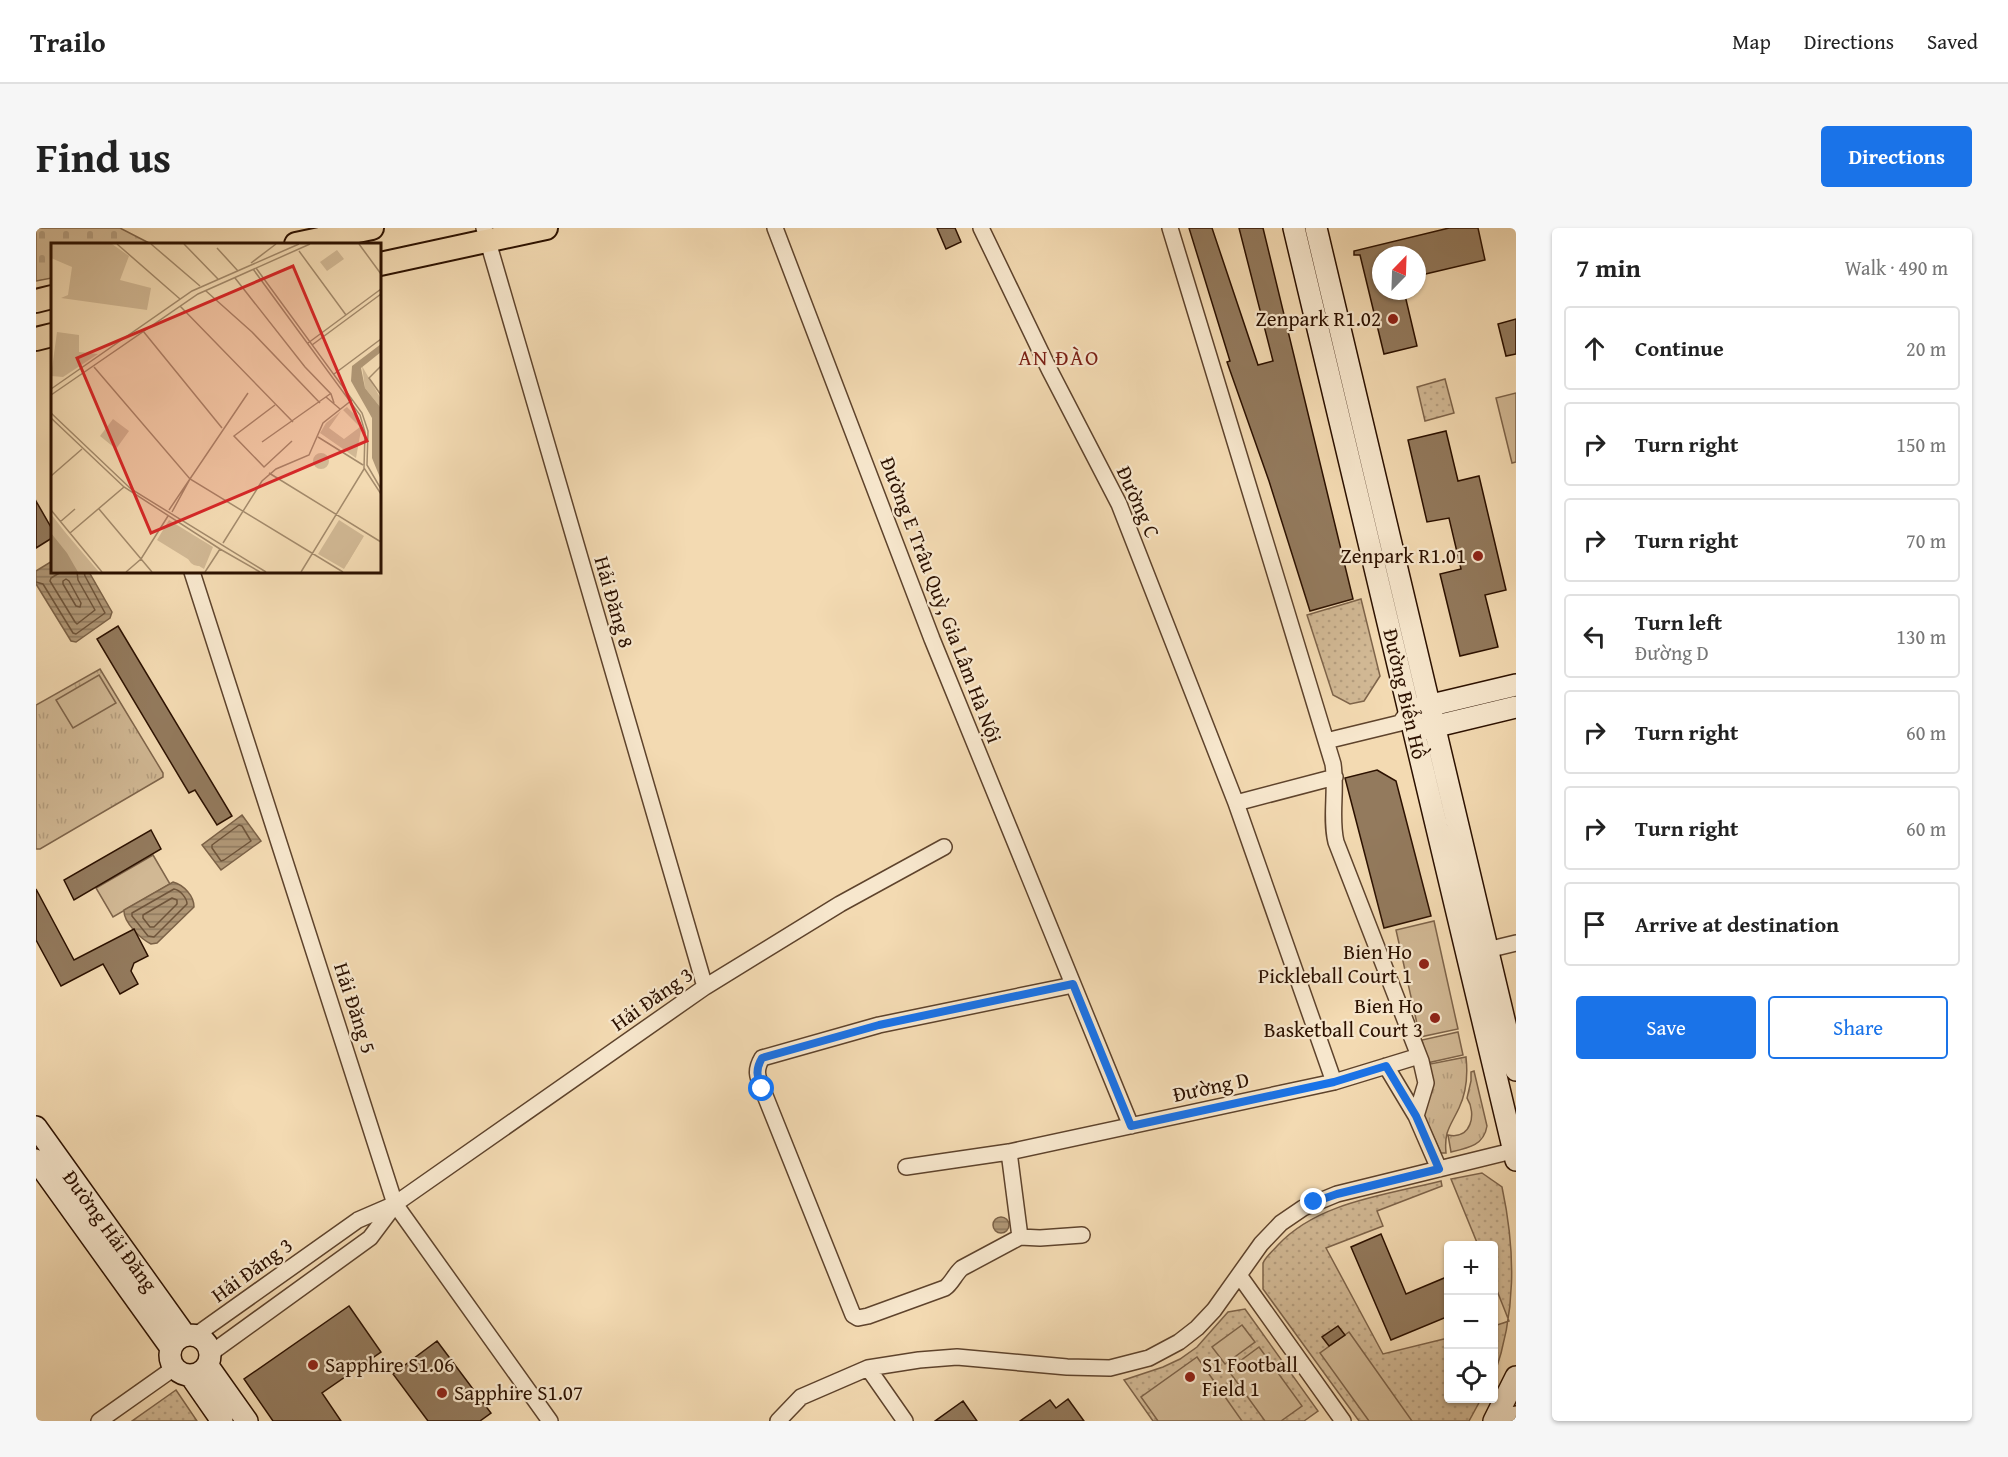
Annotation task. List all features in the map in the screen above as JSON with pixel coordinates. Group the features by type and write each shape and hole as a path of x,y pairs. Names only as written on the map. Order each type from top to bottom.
{"main road":[{"path":"301,243 372,228"},
{"path":"381,264 486,234 546,228"},
{"path":"36,301 51,297"},
{"path":"36,339 51,336"}],"street":[{"name":"Đường E Trâu Quỳ, Gia Lâm Hà Nội","path":"775,228 933,639 1131,1126"},
{"name":"Đường C","path":"981,228 1049,369 1119,504 1236,803 1334,1082"},
{"path":"1170,228 1326,741 1335,777 1334,830 1336,842 1419,1056 1426,1083 1416,1116"},
{"name":"Đường Biển Hồ","path":"1294,228 1417,719 1487,950 1516,1070"},
{"name":"Đường Biển Hồ","path":"1316,228 1417,719 1515,1154"},
{"name":"Hải Đăng 8","path":"486,234 705,987"},
{"name":"Hải Đăng 5","path":"192,573 396,1204 550,1421"},
{"path":"1326,741 1417,719 1516,685"},
{"path":"1417,719 1516,707"},
{"path":"1236,803 1335,777"},
{"name":"Hải Đăng 3","path":"190,1354 358,1220 396,1204 705,987 840,904 944,848"},
{"path":"1487,950 1516,943"},
{"path":"1073,984 879,1025 762,1058 757,1067 757,1077 853,1315 868,1317 945,1288 950,1285 955,1274 962,1268 1020,1237 1082,1235"},
{"name":"Đường D","path":"906,1167 1010,1152 1131,1126 1334,1082 1419,1056"},
{"path":"1386,1066 1416,1116 1439,1169"},
{"name":"Đường Hải Đăng","path":"36,1127 190,1354 222,1421"},
{"path":"1010,1152 1020,1237"},
{"path":"778,1421 801,1397 868,1368 919,1359 957,1357 1083,1368 1110,1368 1131,1364 1158,1353 1189,1335 1214,1310 1272,1231 1303,1208 1337,1194 1439,1169 1515,1154"},
{"name":"Đường Hải Đăng","path":"36,1160 190,1354 247,1421"},
{"name":"Hải Đăng 3","path":"190,1354 370,1238 396,1204"},
{"path":"1239,1275 1343,1421"},
{"path":"99,1421 190,1354"},
{"path":"868,1368 905,1421"},
{"path":"1494,1421 1516,1377"}],"green space":[{"path":"36,228 120,228 149,243 51,243 51,278 36,281"},
{"path":"1445,379 1454,413 1425,421 1417,387"},
{"path":"1516,393 1516,462 1512,463 1496,398"},
{"path":"1361,599 1380,676 1364,701 1350,704 1333,695 1307,615"},
{"path":"100,669 163,773 163,777 40,849 36,849 36,705"},
{"path":"99,675 116,703 73,728 56,700"},
{"path":"153,855 170,884 113,917 96,888"},
{"name":"Bien Ho Pickleball Court 1","path":"1434,921 1458,1029 1420,1037 1396,930"},
{"path":"1458,1032 1463,1055 1427,1063 1422,1040"},
{"path":"1466,1057 1467,1077 1464,1095 1447,1134 1446,1153 1441,1153 1422,1111 1431,1086 1430,1064"},
{"path":"1474,1071 1487,1126 1483,1138 1475,1145 1451,1152 1448,1135 1462,1134 1470,1124 1471,1111 1467,1098 1471,1072"},
{"path":"1482,1173 1502,1187 1510,1236 1512,1283 1508,1319 1498,1293 1498,1241 1476,1241 1451,1179"},
{"path":"1441,1181 1442,1186 1377,1211 1383,1226 1326,1248 1383,1354 1444,1339 1444,1403 1479,1403 1469,1421 1359,1421 1263,1289 1263,1263 1294,1230 1333,1210 1376,1196"},
{"path":"1245,1309 1318,1411 1304,1421 1153,1421 1124,1380 1180,1359 1197,1347 1228,1312"},
{"path":"1508,1321 1498,1362 1498,1349 1498,1325"},
{"path":"1242,1325 1255,1342 1225,1364 1212,1347"},
{"path":"1349,1332 1412,1421 1369,1421 1320,1353"},
{"path":"1259,1347 1302,1406 1281,1421 1265,1421 1228,1370"},
{"name":"S1 Football Field 1","path":"1197,1357 1242,1421 1158,1421 1141,1397"},
{"path":"176,1390 197,1421 132,1421"}],"water":[{"path":"51,562 51,573 90,573 112,612 110,618 76,642 71,641 36,584 36,571"},
{"path":"242,815 261,841 221,870 202,845"},
{"path":"173,882 188,892 194,907 157,943 151,944 129,925 124,910"},
{"path":"998,1217 1004,1217 1009,1225 1007,1231 998,1233 993,1228 993,1222"}],"building":[{"path":"937,228 955,228 961,242 946,249"},
{"path":"1189,228 1212,228 1258,365 1273,361 1239,228 1263,228 1353,599 1310,611 1269,481 1227,362 1230,361"},
{"name":"Zenpark R1.02","path":"1449,228 1478,228 1485,260 1426,274 1426,246 1375,246"},
{"name":"Zenpark R1.02","path":"1372,247 1372,300 1406,300 1417,346 1384,354 1360,255 1354,255 1354,251"},
{"path":"1516,319 1516,354 1506,356 1498,324"},
{"name":"Zenpark R1.01","path":"1446,431 1458,481 1479,476 1506,590 1485,595 1498,647 1460,656 1440,574 1461,569 1449,518 1427,522 1408,440"},
{"path":"36,501 51,527 51,539 36,548"},
{"path":"118,626 232,816 217,825 195,790 189,793 97,639"},
{"path":"1377,770 1396,781 1431,916 1384,928 1345,778"},
{"path":"151,830 161,849 74,900 64,880"},
{"path":"36,889 74,960 134,929 148,956 134,963 131,971 138,984 120,994 103,964 61,986 36,940"},
{"path":"1381,1234 1406,1294 1444,1278 1444,1318 1391,1340 1351,1247"},
{"name":"Sapphire S1.06","path":"349,1306 381,1352 322,1393 341,1421 273,1421 244,1379"},
{"path":"1338,1326 1345,1335 1329,1346 1322,1337"},
{"name":"Sapphire S1.07","path":"437,1341 491,1413 480,1421 428,1421 393,1374"},
{"path":"1068,1399 1084,1421 1020,1421 1050,1400 1056,1408"},
{"path":"963,1401 977,1421 935,1421"}],"place":[{"name":"Zenpark R1.02","path":"1393,319"},
{"name":"Zenpark R1.01","path":"1478,556"},
{"name":"Bien Ho Pickleball Court 1","path":"1424,964"},
{"name":"Bien Ho Basketball Court 3","path":"1435,1018"},
{"name":"Sapphire S1.06","path":"313,1365"},
{"name":"S1 Football Field 1","path":"1190,1377"},
{"name":"Sapphire S1.07","path":"442,1393"}],"district":[{"name":"AN ĐÀO","path":"1059,357"}],"route":[{"path":"762,1089 757,1077 757,1067 762,1058 879,1025 1073,984 1131,1126 1334,1082 1386,1066 1416,1116 1439,1169 1325,1197 1314,1202"}]}
